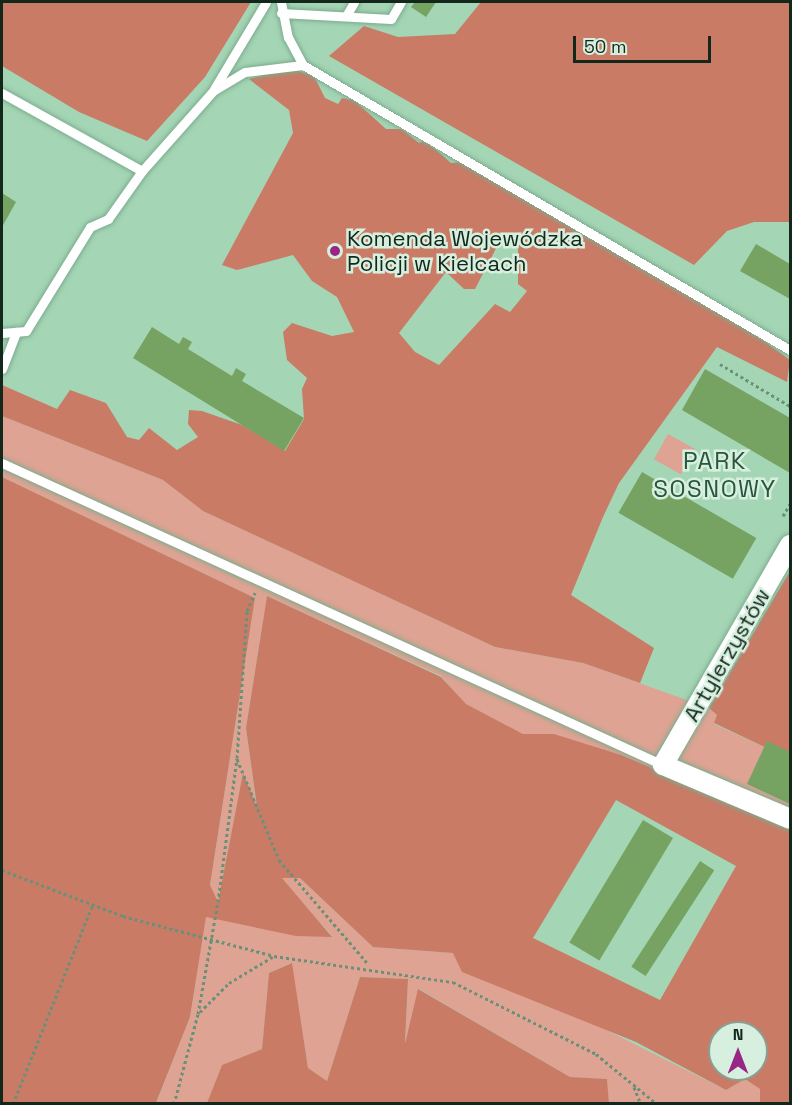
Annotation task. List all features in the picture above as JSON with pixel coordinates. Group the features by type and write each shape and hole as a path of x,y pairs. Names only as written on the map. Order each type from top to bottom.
{"street":[{"name":"Artylerzystów","path":"663,765 790,545"},
{"path":"663,765 790,819"}],"lane":[{"path":"2,333 26,331 90,227 108,219 142,171 213,91 266,2"},
{"path":"281,2 281,13 303,65 790,350"},
{"path":"346,16 354,2"},
{"path":"281,13 391,19 401,2"},
{"path":"213,91 246,72 303,65"},
{"path":"2,93 142,171"},
{"path":"2,369 16,332"},
{"path":"2,463 259,584 663,765"}],"path":[{"path":"720,364 790,405"},
{"path":"783,516 790,504"},
{"path":"174,1104 198,1014 211,939 237,758 247,611 259,584"},
{"path":"237,758 279,861 370,967"},
{"path":"2,870 93,904 274,956 370,967 453,982 596,1054 657,1104"},
{"path":"14,1104 93,904"},
{"path":"198,1014 229,983 274,956"},
{"path":"634,1086 640,1104"}],"shaded area":[{"path":"2,2 251,2 205,77 147,141 79,112 2,66"},
{"path":"481,2 790,2 790,222 754,222 727,231 694,265 329,56 364,26 398,37 455,34"},
{"path":"289,68 314,76 325,98 338,104 342,98 354,100 386,129 402,129 419,143 425,140 451,163 463,162 731,317 790,360 787,382 717,347 619,483 603,517 571,595 654,648 640,683 583,663 495,647 203,511 163,480 2,416 2,385 57,409 70,390 106,403 127,437 139,440 149,428 177,450 198,437 188,424 189,410 202,411 242,425 285,451 304,419 302,389 307,378 287,360 283,332 292,323 332,336 354,332 337,297 312,281 293,255 237,270 222,265 293,133 289,110 249,79","holes":["502,237 518,249 518,284 527,291 510,312 495,304 439,365 415,352 399,333 446,272 464,289 475,289"]},
{"path":"2,416 163,480 203,511 495,647 583,663 709,708 717,715 714,724 790,759 790,826 554,734 523,734 465,704 441,676 267,596 246,728 257,810 243,774 218,902 210,885 255,598 2,477"},
{"path":"668,434 695,449 681,474 654,459"},
{"path":"2,477 255,598 210,885 218,902 243,773 257,807 246,728 267,596 441,677 466,704 523,734 554,734 621,755 790,826 790,1103 760,1103 760,1089 748,1081 768,1081 768,1021 708,1021 708,1080 636,1042 462,972 453,953 373,947 300,878 282,878 332,937 296,936 206,917 190,1017 156,1103 2,1103","holes":["616,800 736,866 660,1000 533,938"]},
{"path":"790,571 790,759 714,723 717,715 709,708"},
{"path":"281,878 300,878 373,947 453,953 726,1090 742,1081 748,1081 760,1089 760,1103 609,1103 607,1079 570,1077 419,989 405,1049 408,979 360,977 327,1081 308,1068 291,963 269,973 262,1049 222,1065 207,1103 156,1104 190,1017 206,916 332,936"},
{"path":"292,963 308,1068 327,1081 360,977 408,979 405,1044 418,989 570,1077 607,1079 609,1103 207,1103 222,1065 262,1049 269,973"},
{"path":"709,1081 742,1081 726,1090"}],"building":[{"path":"415,2 436,2 426,17 411,7"},
{"path":"2,193 16,202 2,227"},
{"path":"756,244 790,264 790,299 740,271"},
{"path":"152,327 179,344 183,337 192,342 188,349 232,376 236,368 246,374 242,381 304,418 284,451 133,358"},
{"path":"705,369 790,418 790,473 682,410"},
{"path":"642,472 756,538 733,579 618,513"},
{"path":"767,741 790,752 790,804 747,784"},
{"path":"643,820 673,838 599,961 569,943"},
{"path":"700,861 714,870 646,976 631,967"}],"place":[{"name":"Komenda Wojewódzka Policji w Kielcach","path":"335,251"}],"district":[{"name":"PARK SOSNOWY","path":"715,475"}]}
